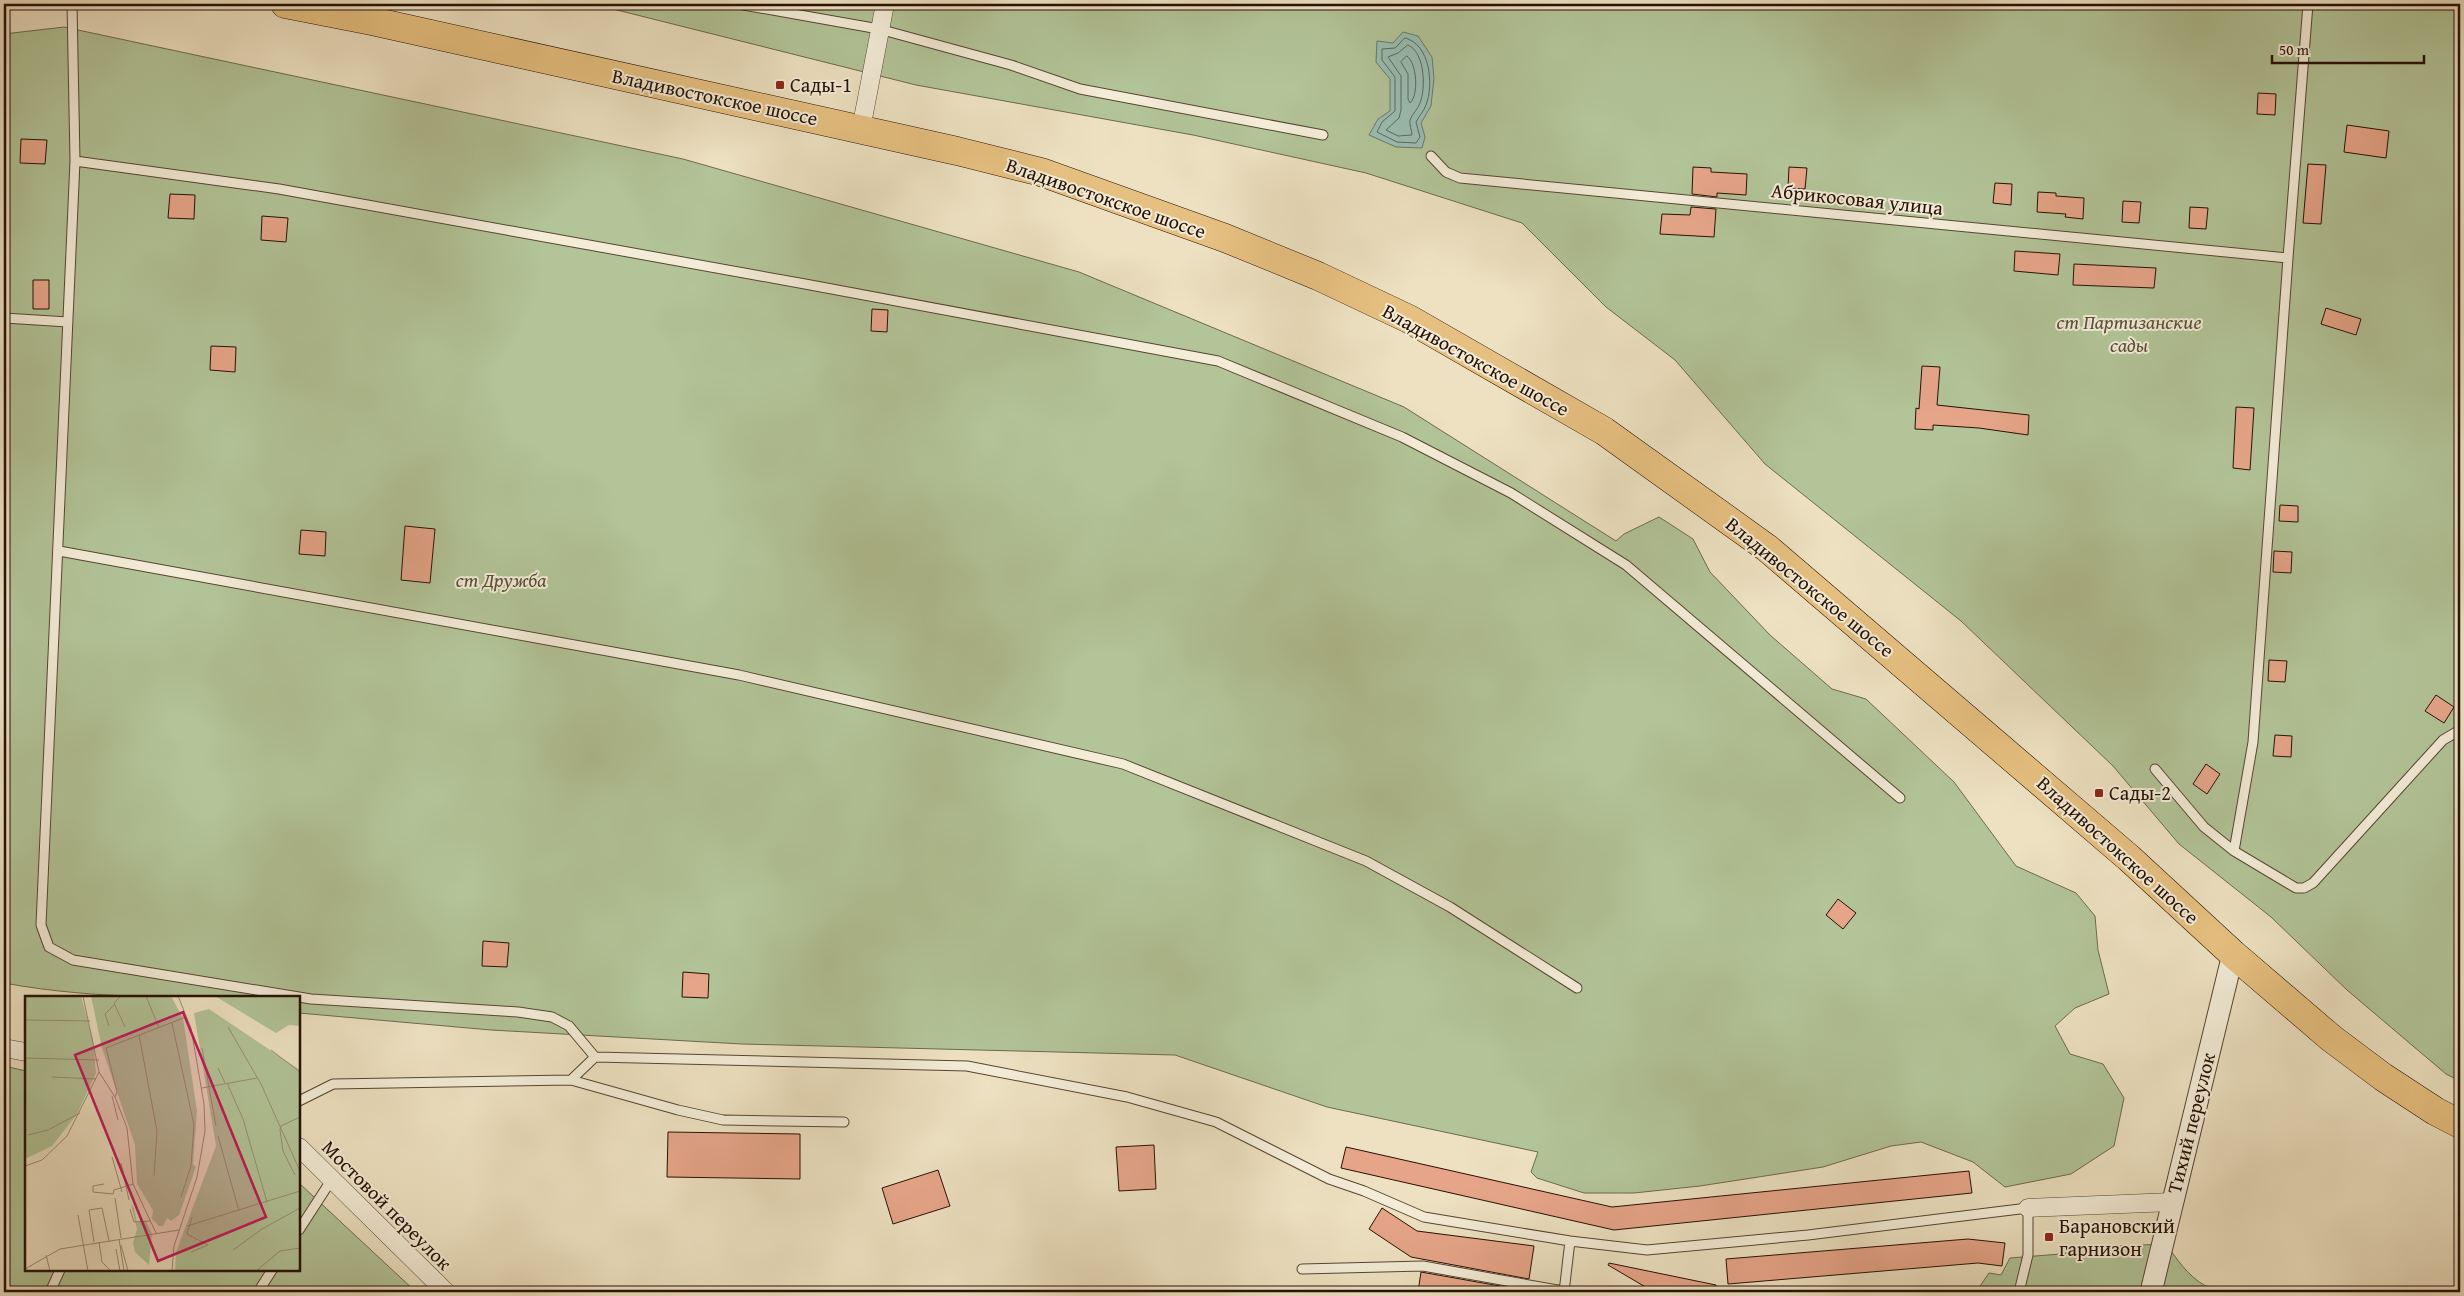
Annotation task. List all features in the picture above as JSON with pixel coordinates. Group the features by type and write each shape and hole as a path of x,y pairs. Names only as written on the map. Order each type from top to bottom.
{"highway":[{"name":"Владивостокское шоссе","path":"285,4 382,23 861,129 1041,172 1225,238 1318,276 1409,319 1604,431 1766,548 2129,858 2232,954 2332,1038 2383,1076 2435,1111 2460,1124"}],"street":[{"path":"861,129 885,4"},
{"name":"Тихий переулок","path":"2151,1292 2232,954"},
{"path":"4,1048 25,1052"},
{"name":"Мостовой переулок","path":"300,1148 446,1292"},
{"path":"2028,1208 2172,1202"}],"lane":[{"path":"72,4 75,161 41,925 49,947 73,960 293,996"},
{"path":"738,4 879,29 1011,65 1080,89 1323,135"},
{"path":"2234,851 2253,742 2308,4"},
{"name":"Абрикосовая улица","path":"1431,156 1446,172 1460,178 2288,258"},
{"path":"75,161 279,189 1218,361 1410,441 1511,493 1626,565 1900,798"},
{"path":"4,318 68,322"},
{"path":"59,551 739,675 1123,764 1366,861 1450,907 1577,988"},
{"path":"2155,769 2204,827 2234,851 2296,888 2304,888 2313,883 2443,740 2460,730"},
{"path":"300,997 518,1012 552,1017 570,1026 595,1057"},
{"path":"571,1080 595,1057 977,1068 1127,1097 1216,1122 1329,1179 1364,1191 1424,1218 1570,1241 1647,1250 1808,1235 2028,1208 2028,1255 2019,1292"},
{"path":"300,1100 332,1084 571,1080 678,1110 723,1120 844,1122"},
{"path":"300,1228 332,1179"},
{"path":"1302,1269 1423,1266 1565,1292 1570,1241"},
{"path":"50,1292 60,1271"},
{"path":"258,1292 271,1271"}],"green space":[{"name":"ст Партизанские сады","path":"593,4 2460,4 2460,1081 2446,1074 2347,990 2271,917 2179,844 2113,766 1961,621 1765,464 1675,360 1606,307 1522,223 1366,173 1193,135 916,85"},
{"name":"ст Дружба","path":"64,27 683,159 1079,272 1404,407 1616,541 1624,534 1659,517 1693,539 1710,572 1770,635 1832,689 1866,699 1954,782 2016,866 2076,893 2095,916 2098,950 2109,994 2075,1008 2055,1026 2070,1054 2103,1064 2124,1098 2114,1146 2071,1174 2005,1187 1973,1162 1921,1142 1891,1146 1823,1167 1700,1186 1634,1193 1584,1193 1537,1178 1531,1172 1538,1152 1327,1107 1175,1055 742,1044 491,1030 300,1013 300,996 132,996 77,993 4,983 4,34"},
{"path":"4,1066 25,1071 25,1271 300,1271 300,1184 416,1292 4,1292"},
{"path":"2166,1244 2188,1272 2204,1285 2243,1292 1976,1292 1989,1273 2001,1275 2010,1258 2061,1254 2094,1247"}],"water":[{"path":"1403,32 1418,36 1432,57 1434,78 1431,106 1421,123 1425,137 1422,148 1396,147 1369,135 1378,119 1390,111 1390,79 1376,62 1377,41 1393,43"}],"building":[{"path":"2258,93 2276,94 2275,115 2257,114"},
{"path":"2347,125 2389,131 2386,158 2344,152"},
{"path":"21,139 47,140 45,164 20,163"},
{"path":"2308,164 2326,165 2321,224 2303,223"},
{"path":"1693,167 1711,168 1711,172 1747,174 1746,195 1717,193 1717,197 1692,194"},
{"path":"1789,167 1807,168 1805,189 1788,188"},
{"path":"1995,183 2012,184 2011,205 1993,203"},
{"path":"2038,192 2056,193 2056,196 2084,198 2083,219 2065,217 2066,214 2037,212"},
{"path":"170,194 195,195 194,219 168,218"},
{"path":"2123,201 2141,202 2139,223 2122,222"},
{"path":"1691,207 1716,209 1714,237 1660,234 1662,214 1690,215"},
{"path":"2190,207 2208,208 2206,229 2189,228"},
{"path":"262,216 288,218 286,242 261,240"},
{"path":"2015,251 2060,254 2058,275 2014,271"},
{"path":"2074,264 2156,268 2154,288 2073,285"},
{"path":"33,280 49,280 49,309 33,309"},
{"path":"2326,308 2361,319 2356,335 2321,324"},
{"path":"872,309 888,310 887,332 871,331"},
{"path":"211,346 236,347 235,372 210,370"},
{"path":"1922,366 1940,367 1937,405 2029,415 2028,435 1979,428 1933,425 1933,430 1915,429 1916,408 1919,409"},
{"path":"2236,407 2254,408 2250,470 2233,468"},
{"path":"2280,505 2298,506 2298,522 2279,521"},
{"path":"405,526 435,529 430,583 401,580"},
{"path":"301,530 326,532 325,556 299,554"},
{"path":"2274,551 2292,552 2291,573 2273,572"},
{"path":"2269,660 2287,661 2285,682 2268,681"},
{"path":"2436,695 2454,707 2444,723 2425,711"},
{"path":"2275,735 2292,736 2291,757 2273,756"},
{"path":"2206,764 2220,774 2207,794 2193,784"},
{"path":"1838,899 1856,913 1843,929 1826,915"},
{"path":"483,941 509,943 507,967 482,966"},
{"path":"683,972 709,974 708,998 682,997"},
{"path":"668,1132 800,1134 800,1179 667,1177"},
{"path":"1154,1145 1156,1189 1119,1191 1116,1147"},
{"path":"1346,1147 1612,1207 1969,1171 1972,1193 1614,1230 1341,1168"},
{"path":"938,1170 950,1206 893,1224 882,1188"},
{"path":"1382,1208 1417,1231 1534,1246 1529,1279 1411,1257 1369,1229"},
{"path":"1968,1239 2005,1243 2002,1266 1978,1263 1728,1284 1726,1259"},
{"path":"1609,1263 1716,1285 1715,1292 1654,1292 1608,1265"},
{"path":"1421,1272 1528,1291 1418,1292"}],"place":[{"name":"Сады-1","path":"780,85"},
{"name":"Сады-2","path":"2099,793"},
{"name":"Барановский гарнизон","path":"2049,1237"}]}
